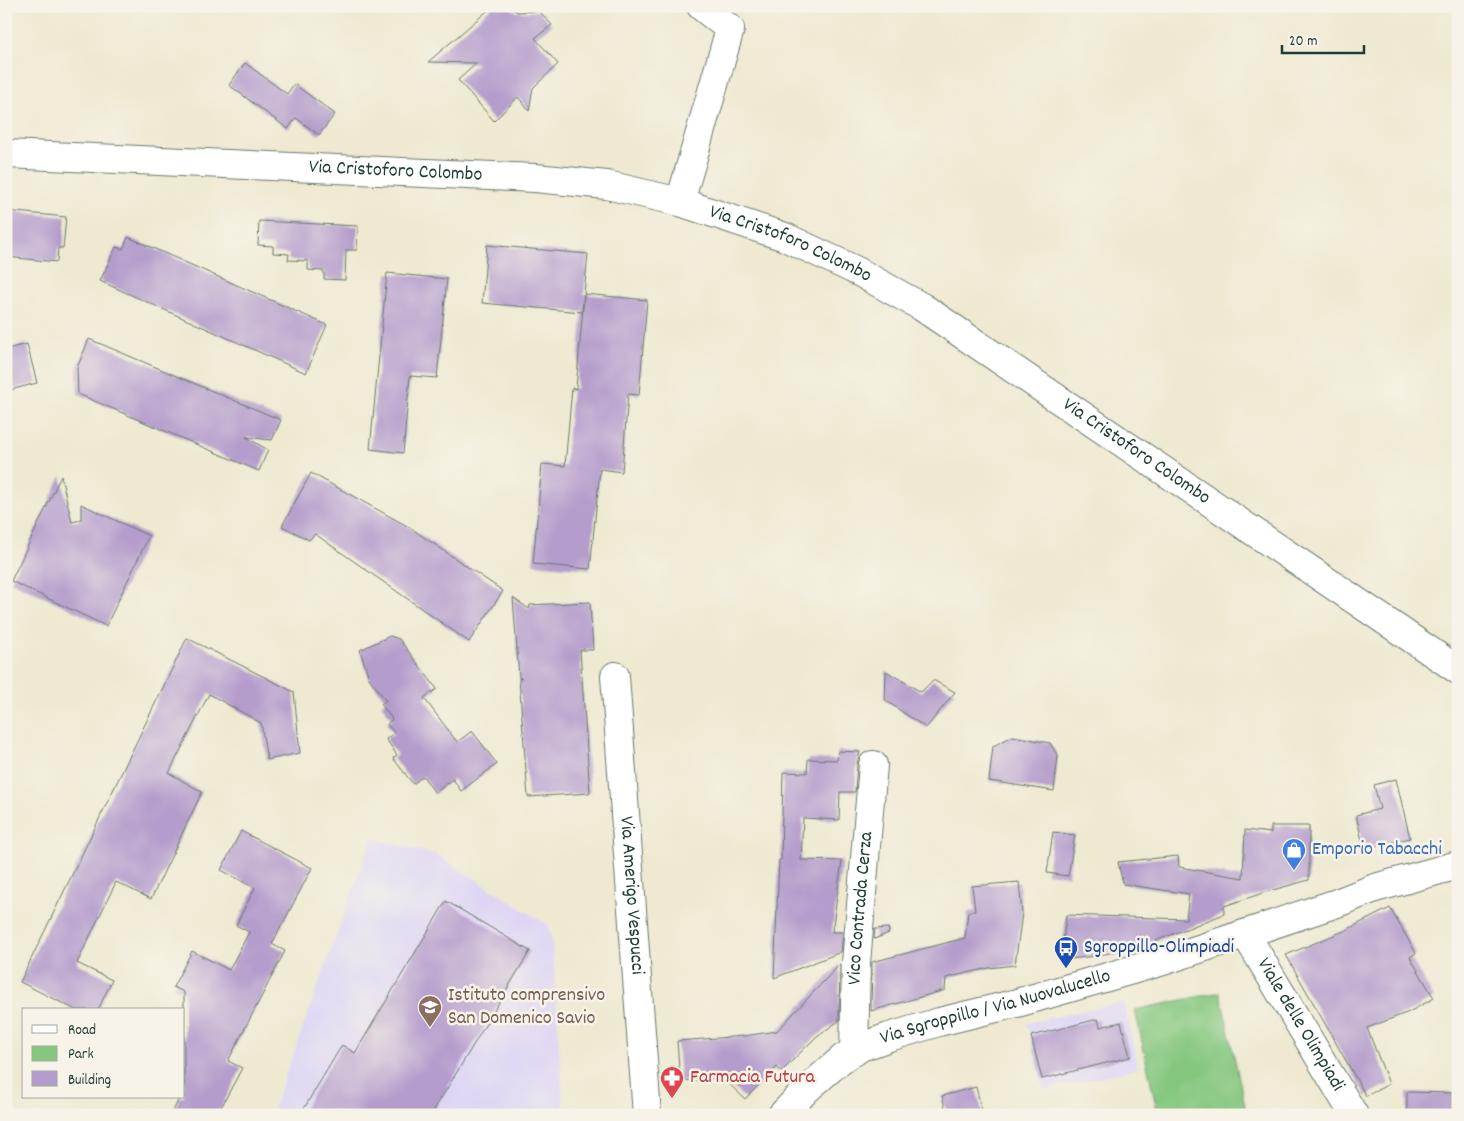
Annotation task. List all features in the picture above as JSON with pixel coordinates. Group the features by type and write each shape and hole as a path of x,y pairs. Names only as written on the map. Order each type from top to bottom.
{"street":[{"path":"680,202 730,29 700,6"},
{"name":"Via Cristoforo Colombo","path":"6,154 536,178 608,185 680,202 785,237 857,271 922,306 1458,670"},
{"name":"Via Amerigo Vespucci","path":"615,676 647,1115"},
{"name":"Vico Contrada Cerza","path":"854,1052 856,963 873,765"},
{"name":"Via Sgroppillo / Via Nuovalucello","path":"782,1115 806,1090 842,1058 889,1037 1163,961 1246,935 1375,888 1458,865"},
{"name":"Viale delle Olimpiadi","path":"1246,935 1354,1115"}],"shaded area":[{"name":"Istituto comprensivo San Domenico Savio","path":"372,838 437,855 548,925 552,942 564,1115 271,1115"},
{"path":"1124,1002 1138,1068 1044,1090 1027,1023"}],"green space":[{"path":"1220,992 1247,1115 1158,1115 1135,1010"}],"building":[{"path":"493,6 509,6 517,12 539,11 552,25 535,38 558,64 533,88 529,111 518,97 494,121 458,80 477,63 428,62"},
{"path":"245,63 287,94 294,84 335,114 319,135 296,118 288,129 229,85"},
{"path":"6,211 66,217 63,248 58,248 57,262 6,257"},
{"path":"259,221 358,226 357,250 346,250 345,280 324,279 324,271 308,270 308,261 288,260 289,254 273,253 273,246 258,245"},
{"path":"128,237 327,325 306,373 100,281 116,247 123,249"},
{"path":"487,245 588,254 584,294 647,300 639,395 628,394 622,472 600,469 590,569 533,564 542,464 565,466 572,388 576,389 584,295 582,312 482,303"},
{"path":"387,273 447,279 437,378 410,376 403,453 370,449"},
{"path":"89,339 281,420 272,440 246,437 268,450 259,471 78,394 77,368"},
{"path":"27,344 37,383 6,391 6,349"},
{"path":"311,473 409,527 503,591 469,642 315,534 309,540 282,526"},
{"path":"61,476 72,522 81,520 81,504 149,536 106,626 11,581"},
{"path":"513,598 529,609 530,605 590,602 593,650 580,650 590,793 528,797 519,678 522,679 519,677"},
{"path":"390,636 399,639 437,689 424,698 457,742 472,731 497,764 461,791 453,779 435,793 423,776 413,784 393,758 397,755 386,739 394,733 387,724 392,719 381,704 386,701 369,678 360,650"},
{"path":"187,638 294,692 300,753 267,760 261,723 209,694 169,773 202,792 151,899 116,882 77,963 112,980 99,1008 72,1008 20,982"},
{"path":"886,671 921,692 933,680 955,692 926,728 885,700"},
{"path":"1013,736 1050,743 1058,756 1054,791 989,781 993,746"},
{"path":"838,751 860,752 855,792 840,792 839,820 803,818 801,860 842,861 832,932 843,932 841,952 774,978 779,860 781,860 783,772 807,773 808,759 837,760"},
{"path":"1396,779 1410,838 1364,849 1356,815 1380,809 1374,785"},
{"path":"1271,826 1309,826 1309,880 1224,906 1224,914 1148,944 1096,956 1061,960 1066,915 1186,919 1189,894 1123,884 1118,862 1178,856 1179,867 1243,878 1245,830 1271,833"},
{"path":"241,831 312,868 272,944 285,951 228,1061 242,1068 217,1115 171,1115 180,1098 185,1098 184,992 173,987 192,951 229,970 249,932 236,925 255,888 221,870"},
{"path":"1053,832 1075,835 1068,876 1047,873"},
{"path":"1019,882 1022,913 1015,965 989,968 946,978 945,990 871,1011 872,962 965,938 968,912 975,911 972,886"},
{"path":"446,901 530,951 431,1115 300,1115 342,1045 355,1053"},
{"path":"1390,908 1416,953 1410,957 1434,998 1409,1012 1367,1028 1389,1084 1366,1096 1286,955 1346,930"},
{"path":"888,928 889,933 874,939 875,929"},
{"path":"840,964 839,1021 817,1036 781,1072 777,1067 745,1099 723,1078 680,1081 677,1041 744,1036 777,1031"},
{"path":"1098,1019 1100,1027 1121,1022 1130,1057 1042,1079 1031,1036"},
{"path":"976,1087 983,1115 947,1115 942,1096"},
{"path":"1407,1092 1458,1093 1458,1115 1407,1115"}],"place":[{"name":"Emporio Tabacchi","path":"1294,871"},
{"name":"Sgroppillo-Olimpiadi","path":"1066,969"},
{"name":"Istituto comprensivo San Domenico Savio","path":"430,1028"},
{"name":"Farmacia Futura","path":"672,1099"}]}
